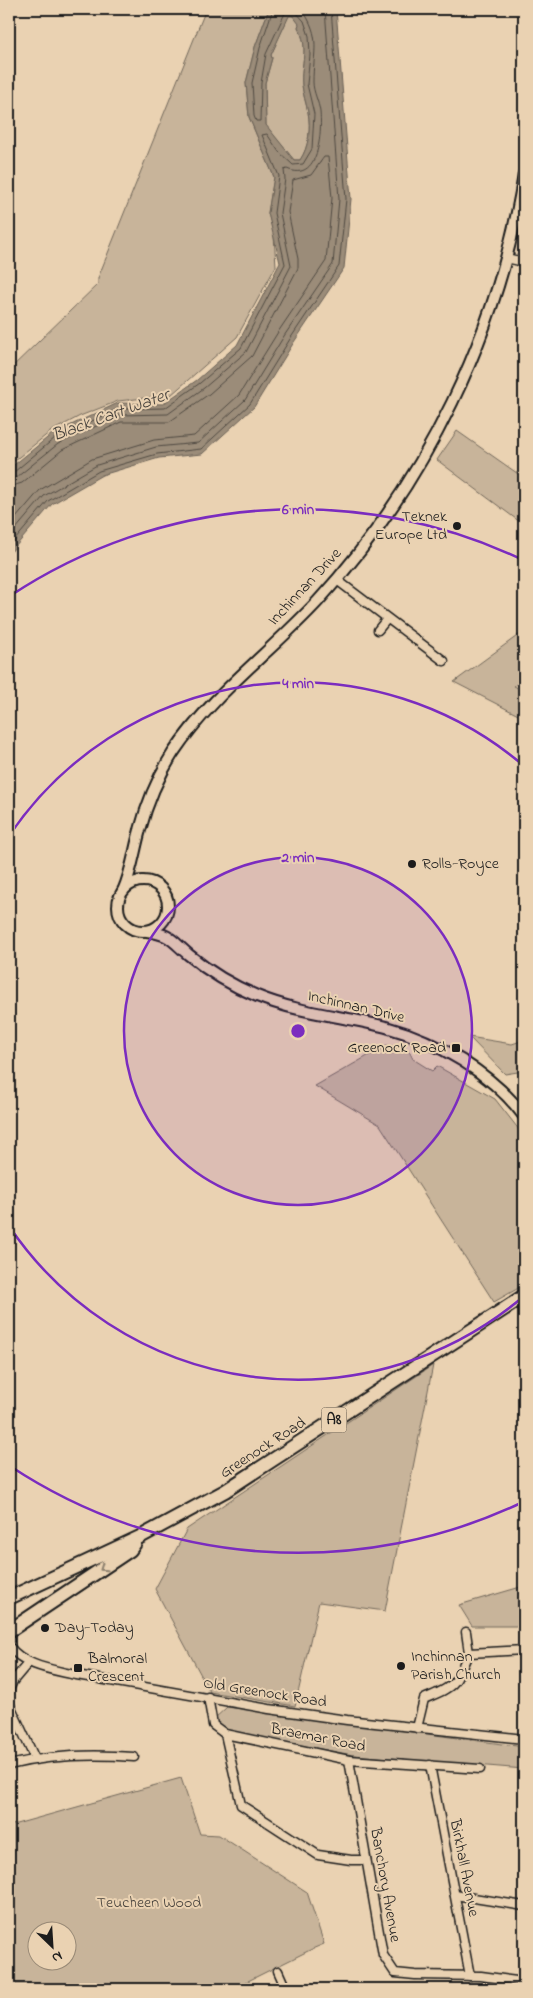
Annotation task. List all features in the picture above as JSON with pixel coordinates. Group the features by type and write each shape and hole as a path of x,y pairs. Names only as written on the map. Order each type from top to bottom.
{"main road":[{"name":"Greenock Road","path":"9,1598 140,1537 225,1491 524,1296"},
{"name":"Greenock Road","path":"9,1631 130,1550 140,1537"},
{"path":"43,1582 56,1600"}],"street":[{"name":"Inchinnan Drive","path":"123,891 134,862 135,850 147,806 164,770 188,732 224,690 315,604 337,580 402,492 445,417 482,332 513,233 524,174"},
{"path":"506,258 524,262"},
{"path":"337,580 444,661"},
{"path":"378,630 387,619"},
{"path":"134,862 146,881"},
{"path":"146,881 158,886 164,892 167,900 166,917 155,928 147,931 138,931 130,928 119,915 119,898 123,891 130,885 138,882 146,881"},
{"name":"Inchinnan Drive","path":"166,917 174,940"},
{"name":"Inchinnan Drive","path":"147,931 162,934 174,940 188,954 223,978 257,996 294,1008 386,1027 432,1045 476,1070 523,1111"},
{"path":"417,1728 424,1700 454,1682 469,1653 466,1632"},
{"name":"Old Greenock Road","path":"9,1646 29,1662 71,1674 270,1709 417,1728 524,1739"},
{"path":"469,1653 524,1650"},
{"path":"9,1690 29,1662"},
{"path":"208,1697 212,1725 225,1734 241,1805 318,1855 351,1860 366,1860"},
{"path":"9,1703 35,1758"},
{"name":"Braemar Road","path":"225,1734 349,1760 480,1768"},
{"path":"9,1765 35,1758 100,1754 134,1757"},
{"name":"Banchory Avenue","path":"349,1760 383,1955 395,1972 415,1975 470,1976 524,1982"},
{"name":"Birkhall Avenue","path":"430,1765 470,1976"},
{"path":"455,1895 524,1906"},
{"path":"278,1971 286,1989"}],"green space":[{"path":"206,9 269,9 255,47 246,83 249,117 274,177 268,213 274,235 276,266 237,337 171,395 118,401 80,416 50,432 9,465 9,370 98,284 98,278"},
{"path":"289,15 293,16 300,24 298,27 302,35 304,49 302,85 308,112 309,131 307,143 300,160 294,160 266,126 265,83 272,58 271,55"},
{"path":"457,431 524,478 524,525 437,460"},
{"path":"524,631 524,679 514,686 524,691 524,718 454,682"},
{"path":"469,1037 512,1044 524,1040 524,1071 505,1074"},
{"path":"387,1045 409,1051 413,1059 432,1071 437,1066 495,1099 524,1136 524,1285 494,1302 380,1125 315,1086"},
{"path":"433,1365 385,1611 319,1602 295,1706 210,1692 155,1589 187,1529"},
{"path":"524,1586 524,1626 472,1626 459,1605"},
{"path":"227,1707 524,1747 524,1769 353,1755 229,1732 214,1719"},
{"name":"Teucheen Wood","path":"181,1778 200,1834 219,1835 307,1892 324,1944 232,1989 9,1989 9,1826"}],"water":[{"name":"Black Cart Water","path":"269,9 336,9 351,199 344,268 294,342 254,407 202,454 159,458 102,475 52,504 9,554 9,469 52,434 118,403 163,404 197,380 237,345 280,263 268,213 274,177 249,117 246,83 255,47","holes":["289,16 293,16 299,24 298,27 302,35 304,49 302,85 309,124 307,143 300,160 294,160 266,125 265,83 272,58 271,55"]}],"place":[{"name":"Teknek Europe Ltd","path":"457,526"},
{"name":"Rolls-Royce","path":"412,864"},
{"name":"Greenock Road","path":"456,1048"},
{"name":"Day-Today","path":"45,1628"},
{"name":"Inchinnan Parish Church","path":"401,1666"},
{"name":"Balmoral Crescent","path":"78,1668"}]}
